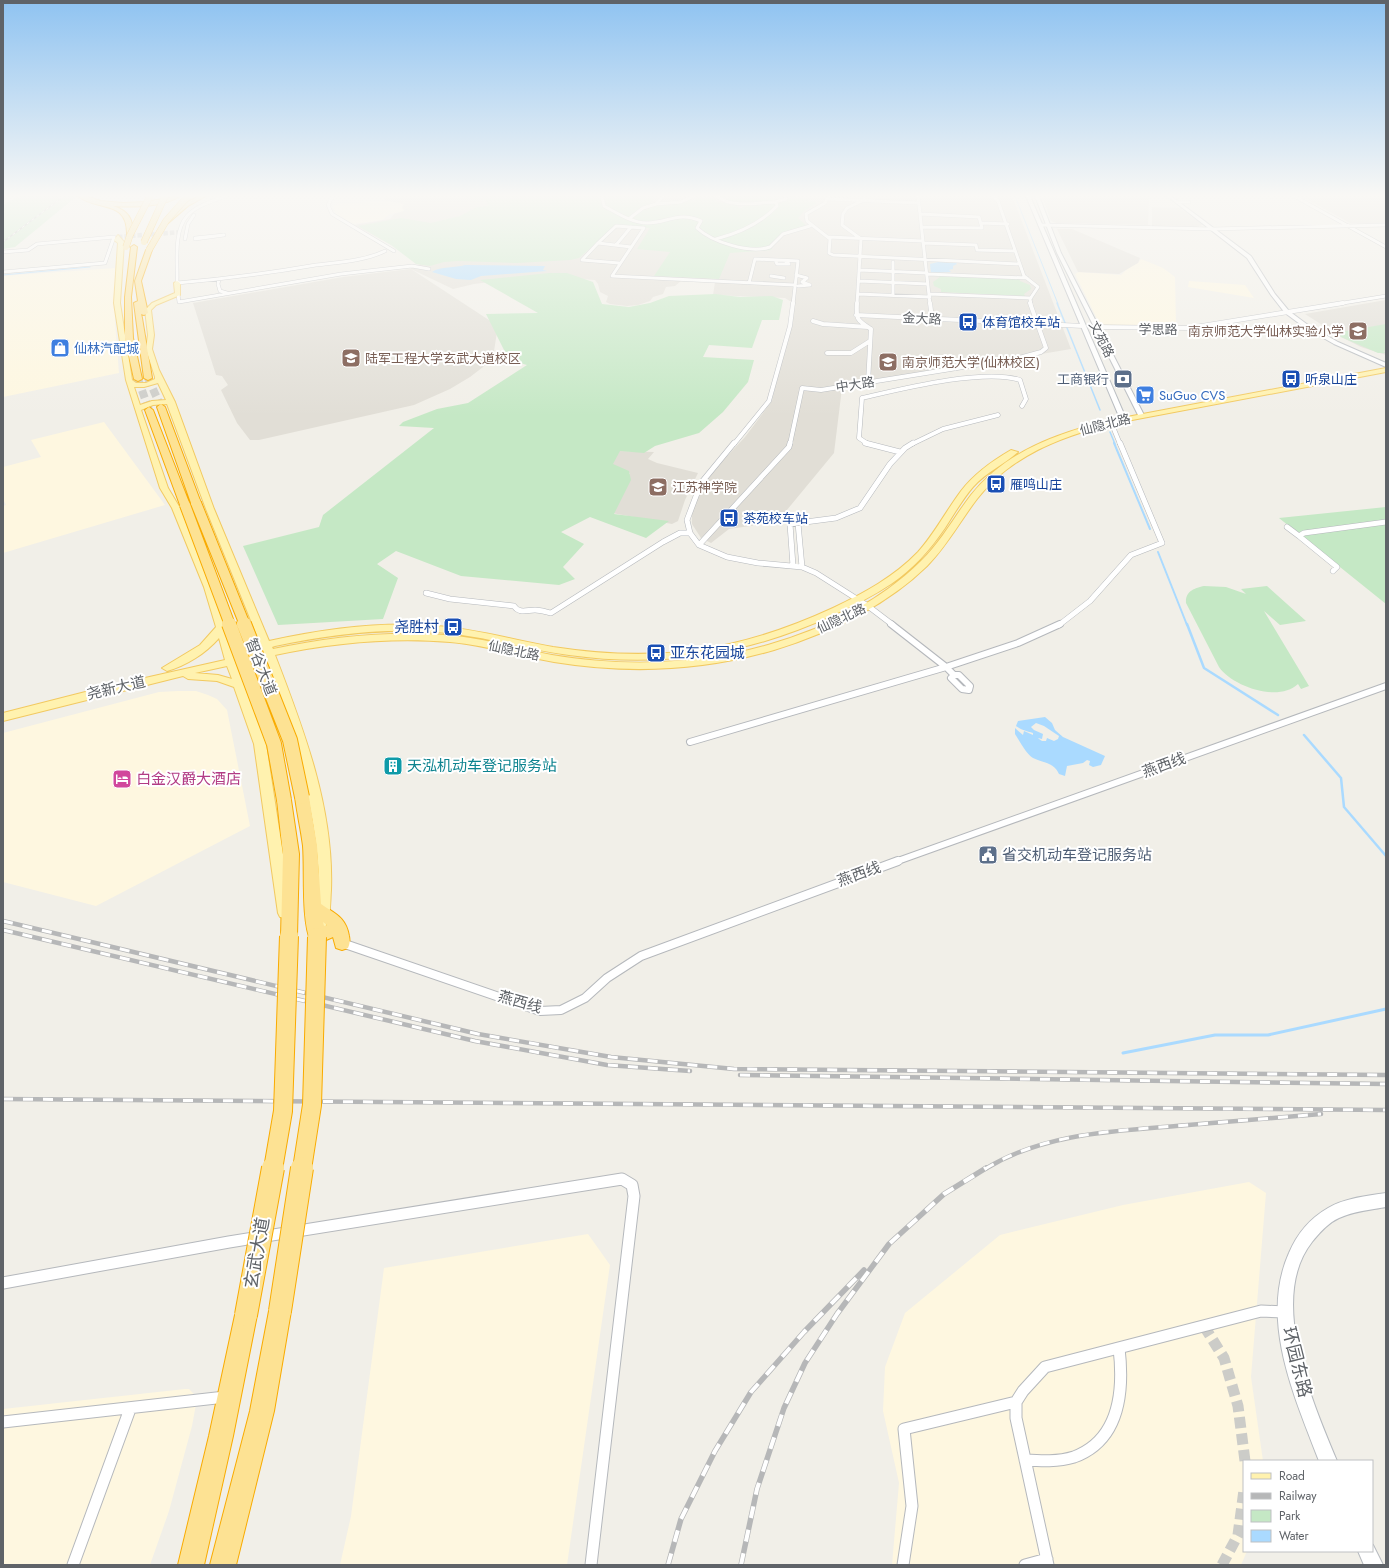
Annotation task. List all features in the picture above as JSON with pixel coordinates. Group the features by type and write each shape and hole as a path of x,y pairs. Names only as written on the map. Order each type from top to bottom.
{"highway":[{"path":"121,320 122,290 130,276 128,269"},
{"path":"131,269 128,297 129,338 134,381"},
{"path":"139,269 138,318 148,378"},
{"path":"142,269 138,282 149,349"},
{"name":"智谷大道","path":"161,407 191,504 274,744 284,800 291,854 289,936"},
{"name":"智谷大道","path":"149,410 191,504 290,740 302,797 310,846 318,910 317,937"},
{"path":"318,910 339,925 342,943"},
{"path":"317,937 329,931 340,930 342,943"},
{"name":"玄武大道","path":"191,1565 221,1436 246,1315 283,1111 289,936"},
{"name":"玄武大道","path":"223,1565 262,1411 280,1311 312,1105 317,937"}],"main road":[{"path":"119,269 117,303 121,320 123,348 134,385 146,385 158,380 159,376"},
{"name":"文苑路","path":"1059,269 1123,416"},
{"name":"文苑路","path":"1067,269 1139,413"},
{"path":"1257,269 1273,295 1287,312 1330,340 1386,365"},
{"path":"177,283 178,294 154,304 148,310 151,335 149,349 203,485 210,509 293,716 310,773 320,828 325,867 318,910"},
{"path":"1084,326 1096,327"},
{"name":"仙隐北路","path":"267,649 298,638 348,632 411,628 483,634 531,645 586,654 625,656 680,654 723,650 748,644 799,625 858,599 893,578 918,557 934,538 962,495 974,480 998,462 1035,440 1056,432 1123,416 1386,365"},
{"name":"仙隐北路","path":"1139,413 1386,370"},
{"path":"134,381 136,409 164,488 176,508 209,587 229,658 240,685 262,755 289,936"},
{"path":"136,409 152,403 171,402"},
{"name":"仙隐北路","path":"267,649 369,638 422,637 472,642 582,663 625,665 685,663 728,658 769,648 809,633 868,606 903,582 932,555 974,498 992,477 1026,452 1088,427 1110,422 1123,416"},
{"path":"166,672 208,645 221,627"},
{"name":"尧新大道","path":"3,710 267,649"},
{"path":"166,672 218,678 240,685"},
{"name":"尧新大道","path":"3,717 166,672"},
{"name":"环园东路","path":"1328,1460 1297,1376 1289,1343 1285,1312 1286,1284 1292,1258 1303,1238 1319,1221 1339,1209 1359,1203 1386,1200"},
{"path":"236,1565 262,1411"},
{"path":"180,1565 221,1436"},
{"path":"1368,1552 1374,1565"}],"street":[{"path":"3,272 35,269"},
{"path":"178,269 177,283 220,279 286,269"},
{"path":"178,294 179,302 341,274 384,269"},
{"path":"616,269 612,276 810,285 802,282 807,278 806,277 796,275"},
{"path":"749,283 752,269"},
{"path":"797,269 790,326 769,401 700,483 687,520 690,533 699,544 727,557 742,561 802,567 816,573 868,606 946,666 954,674"},
{"path":"926,269 932,318"},
{"path":"1022,269 1024,276 1038,287 1031,298 1031,308 1037,324"},
{"path":"868,382 871,329 858,320 856,315 859,270 1027,278"},
{"path":"878,271 878,282"},
{"path":"892,272 893,295"},
{"path":"771,276 774,279"},
{"path":"767,284 774,279 785,278 794,285"},
{"path":"220,279 218,284 220,291 229,293"},
{"path":"858,282 928,284"},
{"path":"858,294 1031,298"},
{"name":"学思路","path":"1096,327 1176,330 1386,296"},
{"name":"金大路","path":"856,315 1084,326"},
{"path":"813,321 823,324 868,327"},
{"name":"中大路","path":"699,544 789,447 794,418 802,388 821,390 1041,352 1046,348 1037,324"},
{"path":"827,353 850,353 855,351 864,343 870,341"},
{"path":"900,452 866,443 858,438 862,398 898,390 988,376 1011,377 1021,381 1026,399 1022,406"},
{"path":"793,566 790,524 841,517 857,510 900,452 926,436 949,428 998,415"},
{"path":"690,742 946,666 1018,643 1058,626 1090,601 1131,555 1162,543 1110,422"},
{"path":"1299,536 1304,533 1386,522"},
{"path":"798,523 802,567"},
{"path":"1287,527 1337,567 1333,571"},
{"path":"426,593 450,599 514,606 521,612 535,610 551,613 663,542 680,533 690,533"},
{"name":"燕西线","path":"342,943 540,1011 561,1010 584,998 608,978 641,956 675,942 1386,686"},
{"path":"3,1283 237,1241 622,1179 630,1182 634,1187 634,1196 591,1565"},
{"path":"1025,1565 1047,1562 1016,1418 1016,1402 1022,1391 1045,1367 1261,1311 1285,1312"},
{"path":"1025,1460 1054,1462 1067,1460 1079,1455 1100,1440 1108,1430 1119,1406 1123,1378 1119,1348"},
{"path":"3,1422 229,1397"},
{"path":"903,1565 912,1506 904,1429 1016,1402"},
{"path":"73,1565 130,1409"}],"shaded area":[{"name":"仙林汽配城","path":"115,269 115,323 119,373 3,397 3,276"},
{"path":"411,269 498,326 494,351 487,364 470,377 450,389 414,405 259,440 250,440 237,423 221,390 228,385 222,376 216,375 193,303 343,277"},
{"path":"411,269 1040,269 1071,349 842,388 834,453 777,522 729,529 711,543 701,538 692,524 692,514 702,483 745,437 772,401 793,303 785,298 713,295 715,282 681,281 675,286 666,287 663,294 653,297 650,301 638,305 627,306 610,304 606,302 608,296 600,292 598,284 595,280 537,276 474,284 453,289"},
{"path":"1077,269 1127,269 1119,274 1078,272"},
{"path":"1127,269 1165,269 1175,277 1176,326 1100,325 1075,274 1079,272 1121,275"},
{"path":"1189,281 1245,285 1254,298 1188,287"},
{"name":"南京师范大学仙林实验小学","path":"1386,300 1386,355 1361,347 1341,337 1305,314"},
{"path":"104,422 165,505 3,553 3,506 6,505 3,499 3,467 41,457 31,440"},
{"name":"江苏神学院","path":"619,451 654,452 648,459 657,463 698,473 685,500 678,521 672,524 612,513 630,473 607,468"},
{"name":"白金汉爵大酒店","path":"196,691 208,695 217,699 227,710 250,826 96,906 3,882 3,733 159,692"},
{"path":"1249,1182 1266,1193 1251,1377 1263,1460 1243,1460 1243,1552 1247,1552 1241,1565 892,1565 899,1483 883,1411 885,1367 905,1313 1000,1235 1123,1205"},
{"path":"588,1234 610,1265 567,1565 340,1565 351,1516 384,1268"},
{"path":"189,1389 197,1399 192,1426 169,1511 150,1565 3,1565 3,1409"}],"green space":[{"path":"659,269 723,269 719,279 654,276"},
{"path":"549,273 567,273 593,282 602,304 629,307 650,303 669,296 715,294 740,297 772,296 783,300 779,320 762,320 752,348 709,345 703,357 754,360 748,382 723,412 699,433 655,446 644,453 620,451 613,464 629,471 631,480 614,514 669,521 646,538 590,517 561,532 584,544 563,567 575,579 559,585 461,576 396,551 377,564 398,578 383,619 278,625 243,546 319,527 323,515 434,428 399,426 403,422 437,409 468,403 527,365 509,360 486,314 538,313 480,280"},
{"path":"939,275 1019,278 1020,281 1030,285 1031,289 1024,294 1025,296 941,292 941,289 934,286 933,282 940,277"},
{"path":"1386,324 1386,350 1383,351 1386,353 1378,353 1341,337 1339,334 1340,332"},
{"path":"1386,507 1386,604 1279,518"},
{"path":"1204,586 1226,587 1246,594 1241,589 1267,586 1306,621 1280,625 1264,611 1309,686 1301,689 1298,684 1289,690 1268,692 1244,686 1225,674 1219,667 1186,603 1187,596 1191,591"}],"water":[{"path":"543,269 547,271 481,276 471,280 456,279 432,272 436,270"},
{"path":"931,269 952,269 949,270 951,272 931,273"},
{"path":"1045,717 1052,723 1055,730 1063,737 1105,756 1101,765 1093,767 1089,765 1090,761 1087,760 1083,763 1067,766 1065,776 1059,774 1054,767 1048,763 1033,758 1025,750 1015,734 1015,728 1023,735 1024,731 1033,735 1033,733 1016,726 1018,721","holes":["1036,723 1044,726 1059,736 1058,739 1054,741 1047,738 1046,741 1042,741 1038,738 1042,739 1043,734 1031,727"]}],"waterway":[{"path":"3,275 66,269"},
{"path":"1044,269 1058,304"},
{"path":"1057,303 1100,410"},
{"path":"1110,432 1115,444"},
{"path":"1114,443 1150,529"},
{"path":"1158,552 1187,625"},
{"path":"1187,624 1204,668 1278,715"},
{"path":"1304,735 1341,778 1344,807 1386,856"},
{"path":"1123,1053 1215,1035 1268,1035 1386,1009"}],"tunnel":[{"path":"148,378 161,407"},
{"path":"138,379 149,410"},
{"path":"1204,1326 1224,1358 1238,1406 1245,1460"},
{"path":"1222,1565 1238,1535 1243,1498"}],"railway":[{"path":"3,921 478,1034 611,1057 734,1069 1386,1075"},
{"path":"3,930 475,1041 607,1065 690,1071"},
{"path":"740,1075 1386,1084"},
{"path":"3,1099 1386,1110"},
{"path":"985,1169 1007,1157 1030,1148 1053,1141 1078,1136 1127,1130 1321,1114"},
{"path":"741,1565 757,1489 784,1408 805,1363 837,1314 889,1244 944,1194 986,1168"},
{"path":"668,1565 681,1519 715,1451 751,1392 804,1332 864,1270"}],"place":[{"name":"体育馆校车站","path":"968,322"},
{"name":"南京师范大学仙林实验小学","path":"1358,331"},
{"name":"仙林汽配城","path":"60,348"},
{"name":"陆军工程大学玄武大道校区","path":"351,358"},
{"name":"南京师范大学(仙林校区)","path":"888,362"},
{"name":"工商银行","path":"1123,379"},
{"name":"听泉山庄","path":"1291,379"},
{"name":"SuGuo CVS","path":"1145,395"},
{"name":"雁鸣山庄","path":"996,484"},
{"name":"江苏神学院","path":"658,487"},
{"name":"茶苑校车站","path":"729,518"},
{"name":"尧胜村","path":"453,627"},
{"name":"亚东花园城","path":"656,653"},
{"name":"天泓机动车登记服务站","path":"393,766"},
{"name":"白金汉爵大酒店","path":"122,779"},
{"name":"省交机动车登记服务站","path":"988,855"}]}
